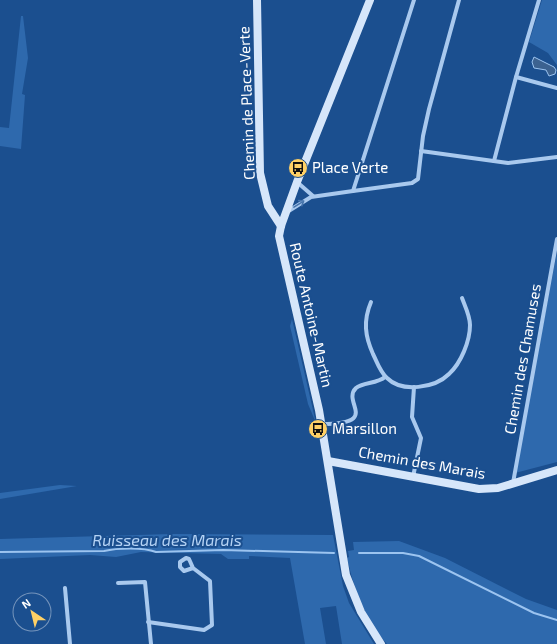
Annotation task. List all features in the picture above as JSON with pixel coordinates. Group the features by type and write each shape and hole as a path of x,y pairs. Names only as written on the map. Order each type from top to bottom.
{"street":[{"name":"Chemin de Place-Verte","path":"257,0 260,173 268,206 281,226"},
{"name":"Route Antoine-Martin","path":"370,0 285,214 281,226 280,244 321,424 346,574 361,612 381,644"},
{"path":"353,191 414,0"},
{"path":"285,214 314,196 415,182 419,176 421,151 429,109 459,0"},
{"path":"494,161 516,77 539,0"},
{"path":"516,77 557,88"},
{"path":"421,151 514,163 557,157"},
{"path":"297,182 314,196"},
{"name":"Chemin des Chamuses","path":"513,484 557,239"},
{"path":"371,302 365,321 369,345 386,377 395,384 414,387 443,379 450,374 460,357 466,344 470,327 462,298"},
{"path":"321,424 344,424 351,421 356,413 354,396 356,388 378,382 386,377"},
{"path":"413,478 421,438 412,417 414,387"},
{"name":"Chemin des Marais","path":"328,461 479,490 498,488 557,470"},
{"path":"148,622 204,630 212,625 210,581 193,568"},
{"path":"118,583 146,582 148,622 151,644"},
{"path":"65,588 70,644"}],"shaded area":[{"path":"542,0 557,0 557,65 548,53 529,42"},
{"path":"21,16 23,16 28,58 22,94 25,95 21,149 0,146 0,127 9,128"},
{"path":"534,57 554,67 556,70 555,74 549,76 546,70 534,68 532,62"},
{"path":"557,252 557,462 515,473"},
{"path":"292,319 316,423 308,404 290,326"},
{"path":"60,485 77,486 0,499 0,493"},
{"path":"172,534 333,535 343,586 349,603 374,644 342,644 336,606 320,608 326,644 305,644 290,558 249,556 249,559 228,559 221,554 141,552 116,557 90,555 0,559 0,539"},
{"path":"399,541 445,558 526,599 557,610 557,644 387,644 372,625 361,604 347,558 349,557 348,551 354,550 353,542"}],"waterway":[{"name":"Ruisseau des Marais","path":"0,552 104,551 130,548 151,550 156,552 223,550 334,553"},
{"name":"Ruisseau des Marais","path":"359,553 403,553 419,556 534,613 557,620"}],"place":[{"name":"Place Verte","path":"298,168"},
{"name":"Marsillon","path":"318,429"}]}
